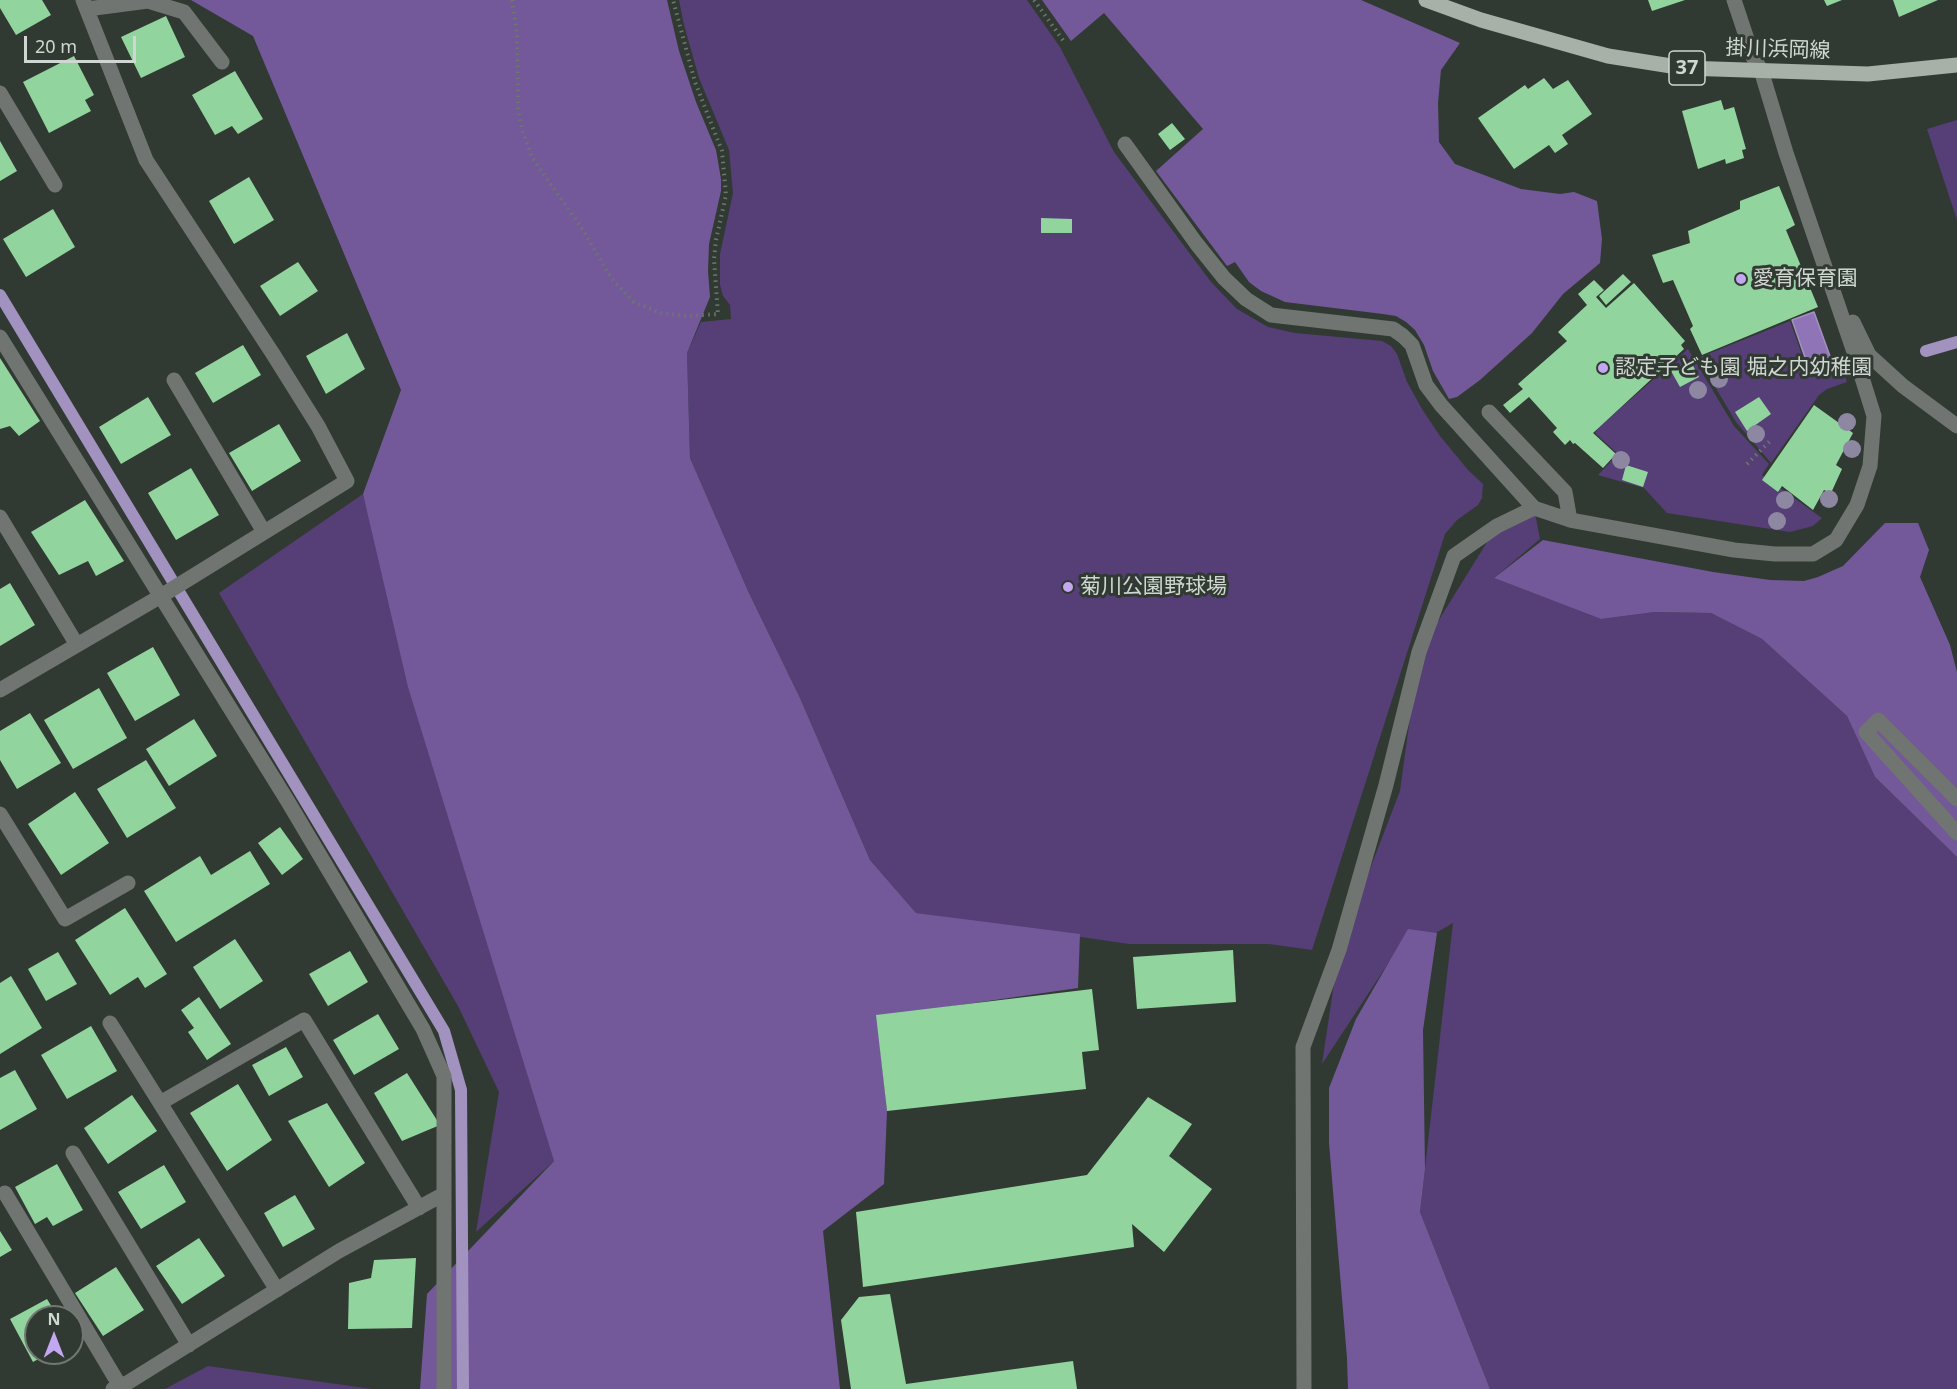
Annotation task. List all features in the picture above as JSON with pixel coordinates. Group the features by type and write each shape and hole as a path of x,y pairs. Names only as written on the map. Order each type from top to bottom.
{"main road":[{"name":"掛川浜岡線","path":"1426,0 1481,20 1608,56 1684,68 1868,74 1957,65"}],"street":[{"path":"1125,144 1196,243 1224,278 1246,299 1271,315 1392,329 1403,336 1412,345 1426,385 1441,405 1534,508 1570,520 1734,550 1774,554 1813,554 1836,540 1857,505 1870,466 1874,416 1833,287 1786,153 1761,70 1753,57 1734,0"},
{"path":"0,690 163,595 346,481 318,426 146,160 85,5 148,1 184,12 222,62"},
{"path":"0,93 55,185"},
{"path":"1833,287 1869,355 1903,386 1957,426"},
{"path":"0,337 163,595 287,800 423,1029 444,1076 444,1389"},
{"path":"174,380 264,532"},
{"path":"1489,412 1565,492 1570,520"},
{"path":"1304,1388 1303,1047 1339,950 1386,785 1419,652 1454,556 1497,526 1534,508"},
{"path":"0,517 77,645"},
{"path":"1957,800 1878,720 1866,732 1957,832"},
{"path":"0,814 64,919 128,883"},
{"path":"160,1103 304,1020 419,1208"},
{"path":"110,1023 277,1290"},
{"path":"73,1153 189,1345"},
{"path":"5,1193 116,1387 189,1345 339,1251 444,1194"}],"path":[{"path":"512,0 516,34 518,108 523,133 533,159 583,230 611,278 634,302 661,313 687,316 718,314 714,259 726,195 722,151 695,82 673,0"},
{"path":"1034,0 1065,43"},
{"path":"1747,464 1772,439"}],"shaded area":[{"path":"191,0 667,0 679,51 696,102 716,150 721,179 721,191 709,244 710,297 687,353 690,458 748,591 800,698 870,860 916,913 1080,934 1078,988 877,1017 887,1111 884,1184 823,1231 840,1389 420,1389 427,1294 554,1161 408,687 363,494 401,390 253,36"},
{"path":"679,0 1027,0 1060,47 1114,152 1211,282 1237,309 1268,327 1295,333 1382,341 1391,346 1397,354 1407,382 1422,409 1440,436 1468,470 1483,484 1482,498 1478,505 1457,520 1445,534 1312,950 1269,944 1129,944 916,913 870,860 800,698 748,591 690,458 687,353 701,322 731,319 730,305 723,296 720,285 720,254 733,193 729,150 699,78"},
{"path":"1042,0 1361,0 1460,43 1441,70 1438,103 1439,142 1455,164 1521,189 1560,194 1574,192 1597,201 1602,239 1600,263 1563,294 1532,333 1480,380 1457,397 1449,399 1433,371 1424,345 1415,330 1396,316 1285,302 1261,291 1249,282 1235,262 1227,266 1156,171 1203,129 1104,13 1071,41"},
{"path":"1957,120 1957,220 1927,129"},
{"path":"1814,312 1831,359 1808,366 1792,320"},
{"path":"1790,321 1807,369 1840,358 1847,382 1827,389 1819,395 1771,463 1736,422 1698,358"},
{"path":"1688,349 1734,426 1769,464 1762,475 1822,518 1813,526 1790,532 1667,513 1644,488 1598,475 1618,454 1595,433 1599,427"},
{"path":"363,494 554,1161 476,1232 499,1092 458,1006 219,593"},
{"path":"1534,508 1540,539 1494,578 1601,619 1655,612 1711,613 1762,639 1847,716 1875,777 1957,857 1957,1389 1490,1389 1420,1212 1453,923 1391,959 1322,1064 1339,950 1400,791 1419,652 1497,526"},
{"path":"1885,523 1918,523 1929,550 1920,577 1950,645 1957,672 1957,857 1875,777 1847,716 1762,639 1711,613 1655,612 1601,619 1494,578 1543,540 1713,572 1770,580 1804,581 1843,566"},
{"path":"1408,929 1437,933 1423,1030 1425,1169 1420,1212 1490,1389 1348,1389 1329,1143 1329,1088 1356,1019"},
{"path":"208,1366 372,1389 165,1389"}],"building":[{"path":"0,0 42,0 51,15 16,35 0,8"},
{"path":"1648,0 1685,0 1652,11"},
{"path":"1824,0 1842,0 1827,6"},
{"path":"1893,0 1938,0 1899,17"},
{"path":"166,16 185,57 141,78 121,37"},
{"path":"74,56 94,95 85,100 91,111 49,133 23,82"},
{"path":"235,71 263,119 238,134 232,126 215,135 192,95"},
{"path":"1544,78 1553,89 1568,80 1592,114 1562,135 1568,144 1555,153 1549,145 1514,169 1478,118 1525,85 1528,89"},
{"path":"1721,100 1724,110 1734,107 1746,149 1742,150 1744,158 1726,164 1725,159 1698,169 1682,111"},
{"path":"1172,123 1185,139 1170,150 1158,134"},
{"path":"0,141 17,171 0,181"},
{"path":"249,177 274,220 234,244 209,201"},
{"path":"1779,186 1795,225 1786,230 1818,307 1702,355 1690,329 1693,326 1673,280 1663,283 1652,255 1690,243 1688,231 1740,209 1740,201"},
{"path":"53,209 75,247 26,277 3,239"},
{"path":"1041,218 1072,219 1072,233 1041,233"},
{"path":"298,262 318,291 280,316 260,286"},
{"path":"1623,274 1631,282 1606,305 1599,296"},
{"path":"1594,280 1604,290 1596,297 1606,308 1634,283 1685,341 1681,345 1684,349 1593,433 1616,454 1603,468 1575,443 1573,444 1570,440 1565,445 1553,432 1557,428 1529,397 1510,413 1503,405 1523,389 1518,384 1567,341 1558,332 1587,305 1578,294"},
{"path":"347,333 365,369 326,394 306,356"},
{"path":"243,345 261,375 213,403 195,373"},
{"path":"0,358 40,421 19,436 10,426 0,429"},
{"path":"1690,360 1699,377 1680,387 1671,371"},
{"path":"148,397 171,435 121,464 99,427"},
{"path":"1759,397 1771,414 1747,431 1735,412"},
{"path":"1814,405 1853,433 1836,465 1842,469 1831,493 1824,490 1813,510 1782,486 1778,492 1762,480"},
{"path":"279,424 301,461 252,491 229,453"},
{"path":"1626,465 1648,472 1643,487 1622,480"},
{"path":"191,468 219,515 176,540 148,493"},
{"path":"85,500 124,561 96,576 88,561 59,575 31,532"},
{"path":"10,583 35,625 0,646 0,589"},
{"path":"153,647 180,695 135,721 107,673"},
{"path":"99,688 127,738 73,769 44,720"},
{"path":"30,713 61,763 17,789 0,760 0,731"},
{"path":"194,719 217,756 169,786 146,749"},
{"path":"146,760 176,808 127,838 97,789"},
{"path":"75,792 109,843 61,875 28,824"},
{"path":"280,827 303,859 282,875 258,843"},
{"path":"250,851 270,884 176,942 144,891 200,856 211,875"},
{"path":"125,908 167,974 145,988 138,977 110,995 75,940"},
{"path":"235,939 263,981 220,1009 193,967"},
{"path":"1233,950 1236,1002 1137,1009 1133,957"},
{"path":"350,951 368,982 328,1006 309,974"},
{"path":"58,952 77,984 46,1001 28,969"},
{"path":"11,976 42,1028 0,1054 0,983"},
{"path":"1092,989 1099,1050 1082,1052 1086,1089 887,1111 876,1015"},
{"path":"199,997 231,1044 207,1060 188,1032 194,1028 181,1010"},
{"path":"378,1014 399,1049 354,1075 333,1040"},
{"path":"91,1026 117,1071 67,1099 41,1055"},
{"path":"286,1047 303,1077 269,1096 252,1065"},
{"path":"15,1070 37,1109 0,1130 0,1078"},
{"path":"407,1073 440,1125 402,1141 374,1093"},
{"path":"238,1084 272,1140 227,1171 190,1113"},
{"path":"132,1095 157,1131 108,1164 84,1128"},
{"path":"1148,1097 1192,1124 1169,1156 1212,1189 1164,1252 1132,1224 1134,1247 863,1287 856,1212 1087,1175"},
{"path":"327,1103 365,1163 329,1187 288,1121"},
{"path":"57,1164 83,1210 53,1226 47,1217 35,1224 15,1187"},
{"path":"164,1165 186,1202 141,1229 118,1192"},
{"path":"295,1195 315,1229 283,1247 264,1213"},
{"path":"0,1231 12,1250 0,1257"},
{"path":"199,1238 225,1276 182,1304 156,1266"},
{"path":"416,1258 412,1328 348,1329 349,1283 371,1278 374,1260"},
{"path":"116,1267 144,1310 103,1336 75,1293"},
{"path":"890,1294 906,1384 1073,1361 1077,1389 851,1389 841,1320 859,1297"},
{"path":"47,1299 51,1305 36,1305"},
{"path":"24,1311 24,1345 10,1319"}],"waterway":[{"path":"0,295 444,1031 461,1090 463,1389"},
{"path":"1926,351 1957,342"}],"place":[{"name":"愛育保育園","path":"1741,279"},
{"name":"認定子ども園 堀之内幼稚園","path":"1603,368"},
{"name":"菊川公園野球場","path":"1068,587"}]}
